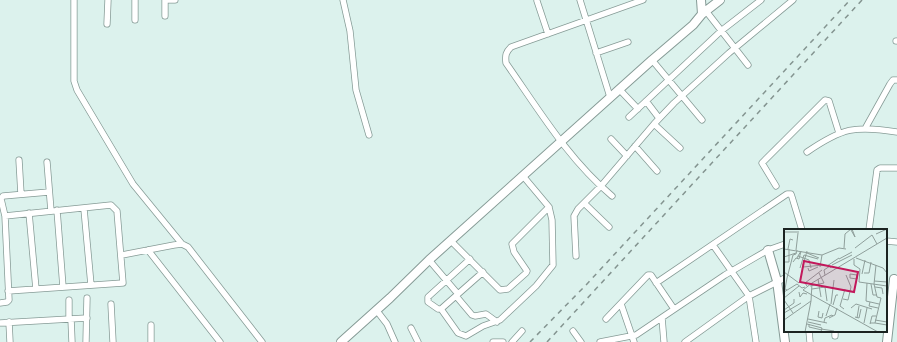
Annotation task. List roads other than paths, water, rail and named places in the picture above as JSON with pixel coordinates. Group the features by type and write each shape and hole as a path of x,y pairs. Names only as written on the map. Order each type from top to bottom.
{"main road":[{"path":"703,8 720,0"},
{"path":"341,342 377,311 451,240 619,89 693,25 703,8 711,1"},
{"path":"768,250 781,279 784,323"},
{"path":"887,342 895,285"},
{"path":"784,332 785,342"}],"street":[{"path":"74,0 74,81 77,90 133,184 182,244 193,252 262,342"},
{"path":"107,24 108,0"},
{"path":"135,0 135,20"},
{"path":"165,16 165,0 175,0"},
{"path":"343,0 350,32 356,90 369,135"},
{"path":"580,0 610,97"},
{"path":"612,196 560,142 506,63 505,57 507,52 512,47 643,0"},
{"path":"629,116 669,82 721,32 761,0"},
{"path":"576,256 574,216 584,203 601,186 654,124 681,97 792,0"},
{"path":"537,1 548,34"},
{"path":"703,8 748,65"},
{"path":"596,53 628,42"},
{"path":"652,60 681,97 702,120"},
{"path":"866,127 890,84 893,80 897,80"},
{"path":"619,89 638,109"},
{"path":"776,186 762,163 825,100 829,101 839,133"},
{"path":"646,101 660,118"},
{"path":"654,124 680,148"},
{"path":"807,152 839,133 866,127 897,132"},
{"path":"611,139 627,156"},
{"path":"635,146 657,171"},
{"path":"19,160 21,194"},
{"path":"47,162 49,192 54,210 63,287"},
{"path":"869,229 877,170 880,168 897,168"},
{"path":"470,259 427,299 428,302 441,309 458,333 463,336 466,336 483,326 497,322 536,286 553,265 552,220 549,207 523,176"},
{"path":"0,303 7,302 8,291 4,216 1,198 8,194 49,192"},
{"path":"656,283 789,193 792,197 802,229"},
{"path":"584,203 609,227"},
{"path":"4,216 29,212 84,209 111,205 115,208 123,255 123,283 8,291"},
{"path":"451,240 500,290 508,289 526,273 526,268 514,252 512,244 549,207"},
{"path":"84,209 91,285"},
{"path":"29,212 36,289"},
{"path":"887,241 897,242"},
{"path":"123,255 182,244"},
{"path":"713,244 733,270 749,296 756,342"},
{"path":"600,342 633,339 674,309 733,270 768,250 784,244"},
{"path":"145,250 220,342"},
{"path":"429,260 472,315 475,316 486,314 497,322"},
{"path":"441,309 483,272"},
{"path":"606,319 648,275 651,275 674,309"},
{"path":"685,342 692,340 749,296 781,279"},
{"path":"86,342 87,298"},
{"path":"69,300 72,342"},
{"path":"111,304 113,342"},
{"path":"620,304 633,339"},
{"path":"377,311 387,324 395,342"},
{"path":"0,322 87,318"},
{"path":"662,318 664,342"},
{"path":"8,322 10,342"},
{"path":"151,325 151,342"},
{"path":"411,328 418,342"},
{"path":"512,342 522,331"},
{"path":"573,331 581,342"},
{"path":"809,332 810,342"},
{"path":"493,342 503,342"}],"railway":[{"path":"530,342 586,285 850,0"},
{"path":"547,342 862,0"}]}
